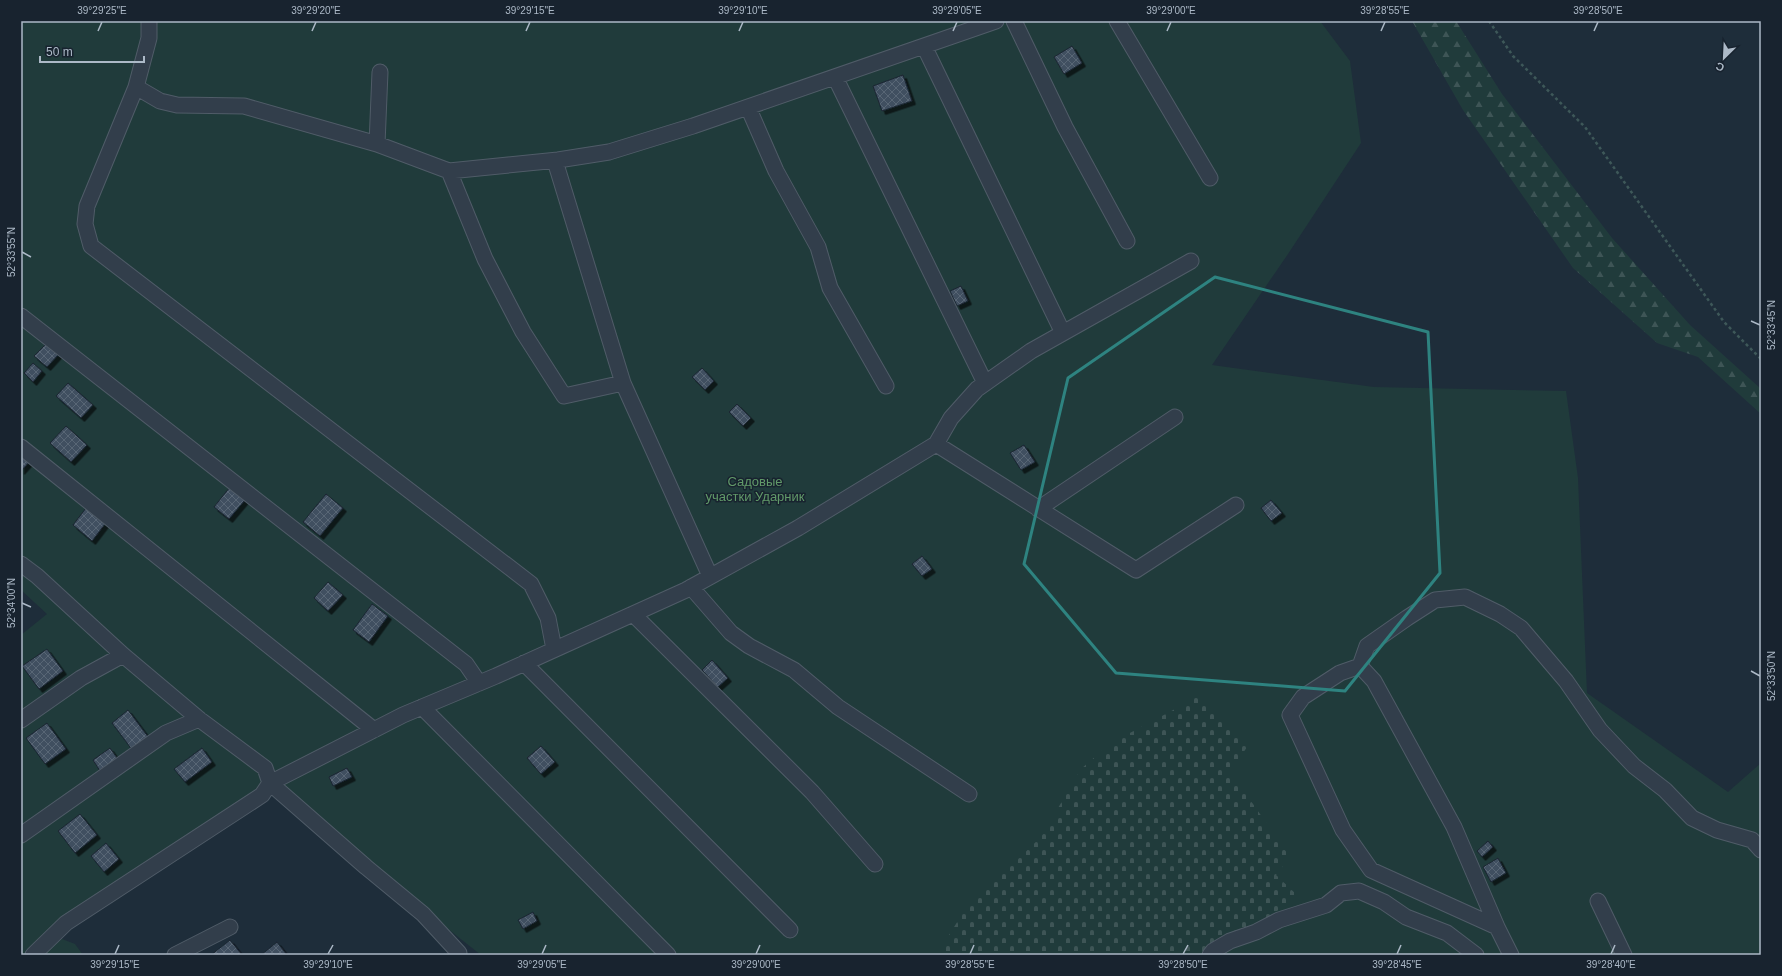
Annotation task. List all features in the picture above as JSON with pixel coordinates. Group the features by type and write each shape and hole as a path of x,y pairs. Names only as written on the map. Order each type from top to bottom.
{"lane":[{"path":"149,21 149,38 136,87 87,206 85,224 91,246 531,584 548,618 554,649"},
{"path":"136,87 160,101 177,105 244,106 377,144 449,171 555,161 609,152 748,107 996,21"},
{"path":"1014,21 1065,127 1127,241"},
{"path":"1117,21 1210,178"},
{"path":"924,46 1063,333"},
{"path":"377,144 380,72"},
{"path":"835,77 985,383"},
{"path":"748,107 776,171 818,247 830,288 886,386"},
{"path":"555,161 623,383 710,576"},
{"path":"449,171 485,259 523,332 564,396 623,383"},
{"path":"33,955 66,923 262,795 270,783 422,707 524,664 691,587 798,528 936,444 951,418 977,389 1031,351 1191,262"},
{"path":"21,316 466,664 479,683"},
{"path":"1038,509 1175,417"},
{"path":"936,444 1136,570 1236,505"},
{"path":"21,446 374,730"},
{"path":"21,564 37,576 123,656 199,719 265,768 270,783 366,867 423,914 459,953"},
{"path":"691,587 731,633 748,646 794,670 838,707 969,794"},
{"path":"1360,666 1367,646 1407,618 1435,600 1465,597 1500,614 1521,628 1566,681 1600,730 1634,766 1665,790 1692,818 1717,830 1752,840 1761,850"},
{"path":"634,614 812,792 875,864"},
{"path":"21,720 81,678 123,656"},
{"path":"524,664 790,930"},
{"path":"1360,666 1340,673 1303,696 1290,716 1343,830 1372,870 1497,927"},
{"path":"1360,666 1374,681 1454,827 1497,927 1511,955"},
{"path":"422,707 668,955"},
{"path":"21,835 166,733 199,719"},
{"path":"1210,955 1213,951 1230,941 1256,932 1279,920 1326,905 1341,893 1359,891 1384,902 1406,916 1447,932 1476,955"},
{"path":"1598,901 1624,955"},
{"path":"175,955 230,927"}],"path":[{"path":"1489,21 1513,56 1584,127 1724,322 1761,359"}],"highlighted area":[{"path":"1215,277 1428,332 1440,573 1345,691 1116,673 1024,564 1068,378"}],"green space":[{"name":"Садовые участки Ударник","path":"21,21 1320,21 1350,61 1361,143 1288,254 1212,365 1374,387 1566,391 1578,478 1587,693 1728,792 1761,763 1761,955 481,955 414,902 273,783 27,955 21,955 21,635 47,614 21,590"},
{"path":"1412,21 1456,21 1502,94 1612,238 1690,325 1761,389 1761,414 1698,357 1657,343 1573,268 1463,110"},
{"path":"1195,692 1250,743 1230,771 1290,857 1276,875 1297,895 1263,922 1210,944 1202,955 931,955 939,951 966,908 1041,837 1081,769 1111,743 1177,708"},
{"path":"62,939 75,944 83,955 39,955"}],"building":[{"path":"1072,46 1082,63 1064,74 1054,57"},
{"path":"903,75 912,101 882,111 873,86"},
{"path":"961,286 968,301 957,306 950,291"},
{"path":"47,343 59,354 47,367 34,356"},
{"path":"33,363 42,371 33,382 24,373"},
{"path":"702,368 714,381 705,390 692,377"},
{"path":"68,383 93,405 81,418 56,396"},
{"path":"737,404 751,418 743,426 729,412"},
{"path":"66,426 87,445 71,462 50,443"},
{"path":"1024,445 1035,462 1021,470 1010,453"},
{"path":"21,450 31,460 21,471"},
{"path":"230,487 245,500 229,519 214,507"},
{"path":"326,494 343,508 320,536 303,522"},
{"path":"1271,500 1282,513 1271,521 1261,508"},
{"path":"86,508 105,524 92,541 73,525"},
{"path":"922,556 932,569 922,576 912,564"},
{"path":"328,582 343,595 328,611 314,598"},
{"path":"372,604 388,616 369,642 353,630"},
{"path":"47,649 63,671 39,689 22,666"},
{"path":"712,660 728,678 718,687 702,670"},
{"path":"128,710 149,738 133,751 112,723"},
{"path":"47,723 66,749 45,764 26,738"},
{"path":"541,746 555,762 541,774 527,758"},
{"path":"110,748 117,758 100,771 93,760"},
{"path":"202,748 212,762 185,782 174,769"},
{"path":"347,768 352,777 333,786 329,777"},
{"path":"80,814 97,835 75,853 58,831"},
{"path":"1488,841 1493,847 1482,857 1477,851"},
{"path":"106,843 119,859 104,872 91,856"},
{"path":"1498,858 1506,873 1491,882 1483,867"},
{"path":"533,912 537,921 523,929 518,920"},
{"path":"230,940 242,955 211,955"},
{"path":"277,942 287,955 261,955"}]}
